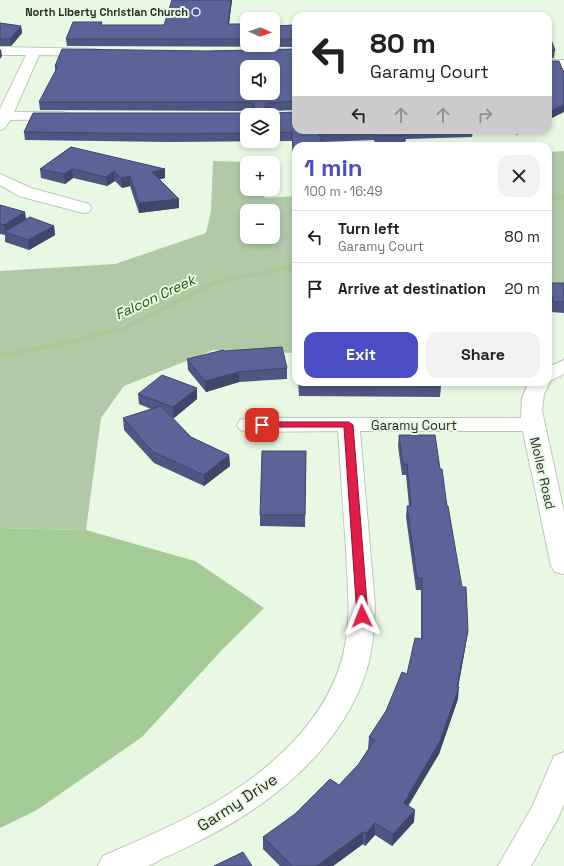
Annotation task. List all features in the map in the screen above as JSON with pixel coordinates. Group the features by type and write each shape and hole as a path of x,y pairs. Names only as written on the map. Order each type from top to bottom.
{"street":[{"path":"0,51 105,52"},
{"path":"34,52 1,119 75,116"},
{"path":"552,64 564,64"},
{"path":"0,179 24,192 83,208"},
{"path":"552,373 564,366"},
{"name":"Moller Road","path":"538,386 533,394 530,410 532,424 564,566"},
{"name":"Garamy Court","path":"248,425 532,424"},
{"name":"Garmy Drive","path":"114,866 188,833 256,794 296,760 334,712 341,700 356,662 362,626 362,598 349,425"},
{"path":"514,866 546,811 564,764"}],"shaded area":[{"path":"564,151 564,292 552,293 552,152"},
{"path":"213,161 240,162 240,196 263,196 266,198 292,196 292,353 213,350 124,386 101,418 86,530 0,528 0,271 115,264 206,233 211,211"},
{"path":"0,528 86,530 195,561 264,608 220,652 142,737 37,810 0,828"}],"building":[{"path":"172,0 231,0 228,24 240,24 240,39 66,39 73,22 102,22 101,25 164,25"},
{"path":"0,23 21,26 10,39 0,39"},
{"path":"292,25 292,39 280,39 280,26"},
{"path":"552,42 555,50 552,50"},
{"path":"62,49 240,50 240,52 280,52 280,49 292,49 292,101 268,103 264,107 271,108 255,108 253,104 247,102 39,102 58,66 55,66"},
{"path":"552,61 559,61 564,73 564,104 552,110"},
{"path":"292,112 292,132 280,133 280,113"},
{"path":"33,113 240,113 240,133 169,134 24,132"},
{"path":"292,134 319,134 322,142 293,142"},
{"path":"375,134 406,134 375,136"},
{"path":"71,147 165,169 152,172 179,199 139,203 130,176 121,178 114,171 106,177 72,169 64,174 40,169"},
{"path":"0,205 25,212 4,225 0,224"},
{"path":"30,217 54,226 28,240 4,232"},
{"path":"552,283 564,283 564,302 553,302"},
{"path":"282,347 287,368 239,372 205,381 187,359 223,350"},
{"path":"162,375 197,388 173,407 138,394"},
{"path":"161,406 191,437 229,455 204,475 153,452 123,418"},
{"path":"399,435 435,435 462,587 466,587 468,631 457,687 459,687 440,741 404,803 415,810 393,834 375,823 366,833 363,832 317,866 292,866 263,837 295,814 330,779 339,785 358,765 375,740 369,737 386,711 402,672 407,674 415,638 422,639 422,578 417,578 407,506 411,506 407,464 403,464"},
{"path":"262,451 306,451 305,515 260,515"},
{"path":"243,852 252,866 214,866"}],"waterway":[{"name":"Falcon Creek","path":"552,198 564,197"},
{"name":"Falcon Creek","path":"0,353 9,354 72,342 127,327 217,282 292,267"}],"place":[{"name":"North Liberty Christian Church","path":"196,12"}],"route":[{"path":"262,425 349,425 362,616"}]}
